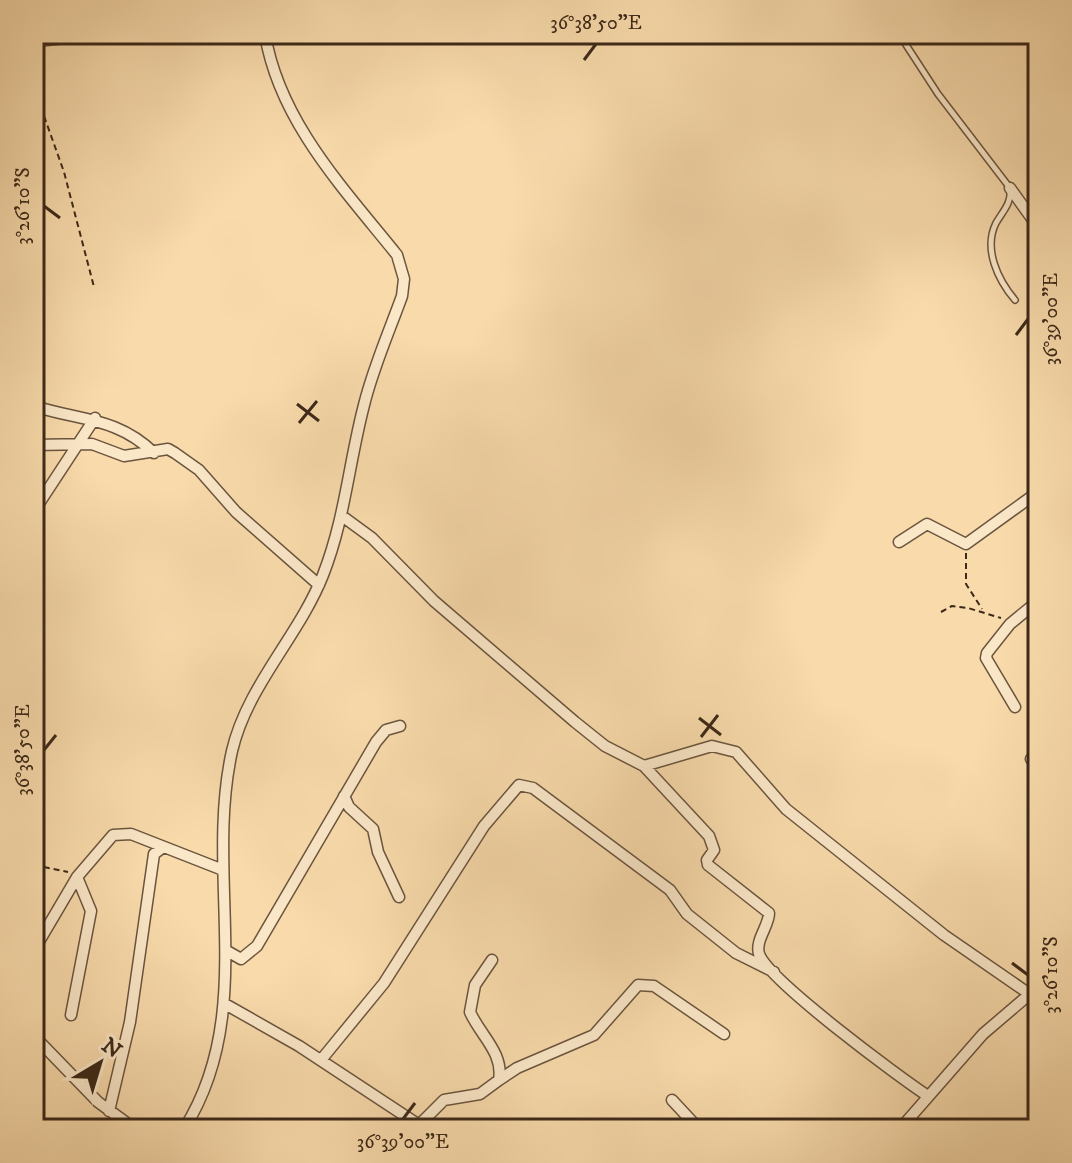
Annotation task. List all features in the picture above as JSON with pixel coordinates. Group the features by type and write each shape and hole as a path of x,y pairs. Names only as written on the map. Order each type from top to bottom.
{"street":[{"path":"184,1129 214,1064 225,1004 224,791 239,728 319,585 342,516 364,404 402,296 404,279 397,255 286,104 269,60 265,34"},
{"path":"1010,188 1038,227"},
{"path":"34,406 57,413 95,418 143,442 154,453"},
{"path":"34,511 95,418"},
{"path":"34,445 81,443 124,456 168,449 199,470 236,512 319,585"},
{"path":"899,542 927,524 966,544 1038,492"},
{"path":"342,516 372,538 434,601 575,722 605,746 644,766 709,836 714,852 707,863 769,913 759,947 764,961 872,1056 928,1096"},
{"path":"1015,707 986,658 993,642 1038,601"},
{"path":"227,951 241,959 257,946 382,734 400,726"},
{"path":"644,766 712,746 736,752 786,809 944,935 1033,990 983,1034 900,1129"},
{"path":"321,1060 384,983 484,826 519,785 533,788 670,890 687,914 736,953 774,972"},
{"path":"344,796 349,807 373,829 382,862 399,897"},
{"path":"34,950 78,876 113,835 131,834 223,870"},
{"path":"109,1111 130,1022 154,854 163,847"},
{"path":"71,1015 91,911 78,876"},
{"path":"492,960 475,985 469,1002 473,1020 493,1049 501,1069 499,1080"},
{"path":"225,1004 321,1060 422,1127 444,1100 480,1094 517,1068 594,1035 638,985 654,986 724,1034"},
{"path":"34,1036 109,1111 135,1129"},
{"path":"672,1100 699,1129"}],"lane":[{"path":"34,44 120,34"},
{"path":"899,34 938,94 1010,188 1009,202 992,232 991,250 1001,280 1015,300"}],"path":[{"path":"34,88 64,172 94,287"},
{"path":"966,544 966,584 982,610"},
{"path":"941,612 952,606 982,610 996,619 1018,617"},
{"path":"34,865 78,876"}]}
